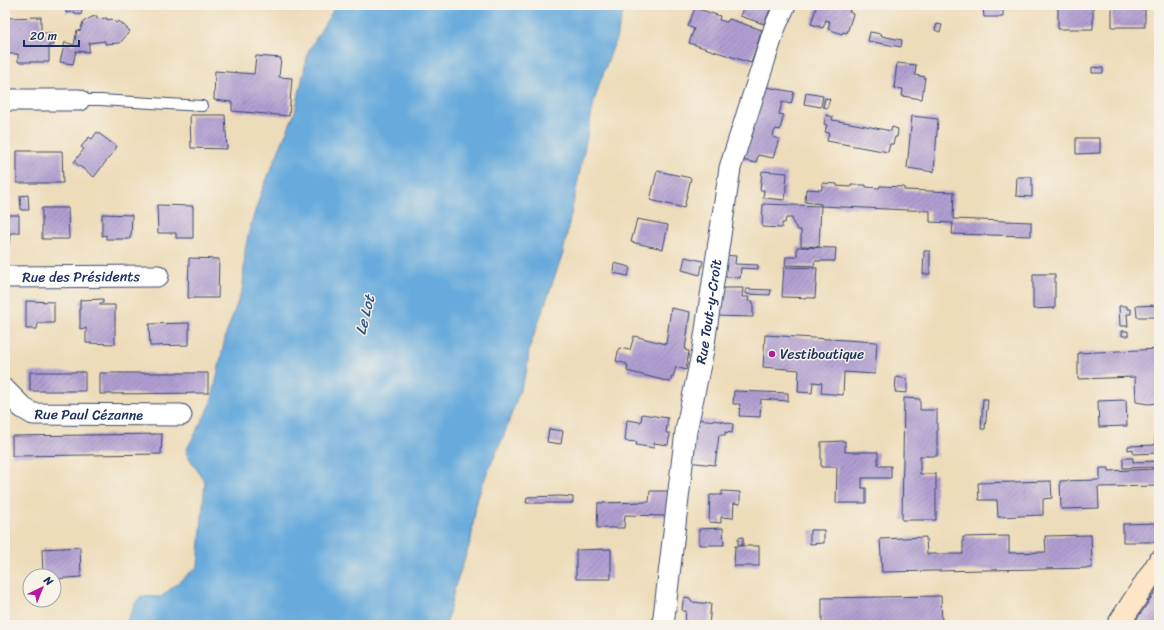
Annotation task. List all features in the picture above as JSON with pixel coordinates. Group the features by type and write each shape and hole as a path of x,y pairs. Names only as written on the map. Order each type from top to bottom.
{"main road":[{"path":"1118,625 1159,562"}],"street":[{"name":"Rue Tout-y-Croît","path":"662,625 686,431 703,350 730,168 775,27 785,5"},
{"path":"5,100 79,100"},
{"name":"Rue des Présidents","path":"5,277 158,276"},
{"name":"Rue Paul Cézanne","path":"5,390 23,408 33,414 181,415"}],"lane":[{"path":"79,100 202,106"}],"water":[{"name":"Le Lot","path":"336,5 625,5 616,39 594,102 563,253 529,349 527,370 504,435 482,485 476,505 471,540 455,587 446,625 125,625 136,602 141,596 161,597 198,566 205,482 186,453 211,404 226,334 243,287 245,250 250,227 261,193 295,112 308,52"}],"building":[{"path":"66,5 83,6 81,15 73,12 66,13"},
{"path":"744,5 772,5 764,24 740,16"},
{"path":"817,5 852,5 849,12 853,14 847,33 843,32 842,34 828,29 830,22 826,20 823,28 811,24"},
{"path":"972,5 1003,5 1003,17 984,17 983,7 972,7"},
{"path":"1058,5 1093,5 1093,29 1058,29"},
{"path":"1112,5 1145,5 1145,27 1112,27"},
{"path":"695,8 720,16 719,20 727,22 729,19 762,30 751,63 689,43 694,29 688,26"},
{"path":"97,16 97,19 112,19 116,23 119,21 130,31 120,43 105,44 105,41 89,43 89,52 76,51 73,64 60,62 65,42 74,45 77,30 80,31 83,22"},
{"path":"41,17 41,33 53,33 54,45 49,45 49,62 18,62 18,54 7,54 6,18"},
{"path":"937,24 942,25 940,32 935,30"},
{"path":"870,32 882,34 881,36 902,40 901,47 868,41"},
{"path":"256,56 281,58 279,77 292,78 289,116 232,111 232,102 214,100 215,71 254,74"},
{"path":"897,63 916,65 915,75 925,77 922,99 902,96 903,89 894,88"},
{"path":"1092,67 1103,68 1103,73 1092,73"},
{"path":"761,86 794,92 791,104 782,102 779,114 784,115 780,130 776,129 774,132 773,137 779,139 773,158 758,155 756,163 742,160"},
{"path":"806,93 823,96 821,107 804,104"},
{"path":"825,98 830,99 827,108 823,107"},
{"path":"190,115 225,115 227,149 191,148"},
{"path":"826,115 833,117 832,120 891,131 892,127 898,129 897,137 895,137 893,144 890,144 888,152 827,141 829,133 825,132 827,125 824,124"},
{"path":"912,116 938,119 934,172 907,168"},
{"path":"97,132 117,147 94,177 74,162 84,149 81,147 89,137 92,139"},
{"path":"1076,138 1100,138 1100,153 1076,154"},
{"path":"17,151 62,151 63,183 17,183"},
{"path":"657,171 691,178 684,208 650,200"},
{"path":"762,171 787,173 785,200 763,198 764,190 760,190"},
{"path":"1017,177 1032,177 1032,197 1016,196"},
{"path":"822,183 851,187 851,185 866,185 866,187 904,187 904,190 954,192 953,219 1031,222 1031,236 952,234 953,223 930,222 930,211 821,206 821,204 805,202 806,189 822,190"},
{"path":"28,195 29,210 21,210 20,196"},
{"path":"763,204 821,206 819,247 801,246 801,230 798,230 793,223 792,218 786,218 785,223 782,223 782,228 762,227"},
{"path":"157,205 193,206 193,238 176,238 176,233 158,233"},
{"path":"42,208 68,208 69,239 42,239"},
{"path":"102,214 132,215 130,239 106,239 106,235 102,236"},
{"path":"5,215 19,215 19,233 10,233 9,243 5,243"},
{"path":"637,219 668,225 663,249 631,242"},
{"path":"797,247 836,248 835,261 815,261 814,266 785,265 786,257 797,257"},
{"path":"924,251 930,251 930,274 923,274"},
{"path":"722,255 736,256 735,264 758,265 758,269 741,268 740,278 717,276"},
{"path":"685,257 703,261 700,275 682,270"},
{"path":"189,258 219,259 218,298 188,298"},
{"path":"614,263 630,267 628,276 613,273"},
{"path":"784,267 817,268 815,298 782,297"},
{"path":"1033,274 1055,274 1055,308 1033,309"},
{"path":"716,288 743,288 742,297 749,297 748,301 753,301 753,317 713,316"},
{"path":"746,289 771,290 770,295 746,294"},
{"path":"103,299 103,303 100,303 100,305 115,305 115,344 86,343 86,328 80,329 80,300"},
{"path":"26,301 54,302 54,323 38,323 37,329 26,329"},
{"path":"1159,305 1159,317 1137,317 1136,306"},
{"path":"1119,306 1127,306 1127,309 1131,309 1131,314 1127,314 1128,326 1120,326"},
{"path":"671,308 690,312 685,350 689,351 686,370 676,367 670,382 627,371 627,364 616,361 619,348 630,350 634,336 666,344"},
{"path":"189,323 189,345 150,346 149,324"},
{"path":"1122,331 1128,331 1128,336 1122,336"},
{"path":"765,335 877,342 875,374 844,372 843,395 821,393 822,383 813,382 812,393 798,392 799,370 763,367"},
{"path":"1159,349 1159,403 1148,404 1136,402 1135,377 1078,379 1078,353"},
{"path":"30,372 85,372 85,391 30,391"},
{"path":"100,373 208,373 208,393 100,394"},
{"path":"896,377 907,379 907,393 895,392"},
{"path":"734,391 788,393 788,401 761,399 760,417 739,416 740,404 733,404"},
{"path":"904,398 920,399 920,410 937,410 937,456 920,456 920,474 936,474 936,520 902,520"},
{"path":"983,399 988,399 985,429 981,429"},
{"path":"1126,400 1127,426 1099,427 1098,401"},
{"path":"642,414 668,418 666,433 670,433 668,445 654,443 654,448 636,445 637,442 625,441 627,420 641,422"},
{"path":"693,419 720,421 733,424 732,433 725,432 725,435 719,435 715,465 687,462"},
{"path":"1159,423 1159,453 1133,454 1133,449 1128,450 1128,446 1155,445 1155,424"},
{"path":"549,429 563,431 561,444 547,442"},
{"path":"162,434 161,454 12,456 12,436"},
{"path":"845,441 845,452 878,452 878,466 891,466 891,478 862,478 862,488 866,488 866,503 836,503 837,467 821,467 821,442"},
{"path":"1123,458 1133,458 1133,462 1159,461 1159,486 1098,487 1099,508 1061,509 1060,481 1100,480 1100,468 1109,468 1109,471 1153,469 1152,467 1123,468"},
{"path":"1051,481 1052,498 1043,499 1043,515 998,517 997,500 979,500 978,483"},
{"path":"650,491 669,491 666,516 625,515 624,528 597,528 598,503 649,502"},
{"path":"722,491 740,492 740,504 734,503 733,518 721,517 721,523 709,522 710,495 722,495"},
{"path":"527,497 573,497 573,503 526,503"},
{"path":"1159,523 1159,536 1156,542 1123,542 1123,524"},
{"path":"723,528 724,545 699,545 699,529"},
{"path":"810,530 824,530 824,543 810,544"},
{"path":"1091,535 1092,568 882,572 880,539 926,537 927,554 963,554 963,537 1009,536 1009,553 1046,552 1045,536"},
{"path":"743,537 743,545 738,545 738,538"},
{"path":"735,546 759,546 759,566 734,566"},
{"path":"80,547 81,577 62,578 62,568 43,568 42,549"},
{"path":"611,549 611,579 576,579 576,550"},
{"path":"1159,586 1159,625 1133,625"},
{"path":"941,596 942,625 822,625 822,598"},
{"path":"685,597 690,598 692,602 711,604 709,625 695,625 685,622 686,611 682,611"}],"place":[{"name":"Vestiboutique","path":"772,354"}]}
